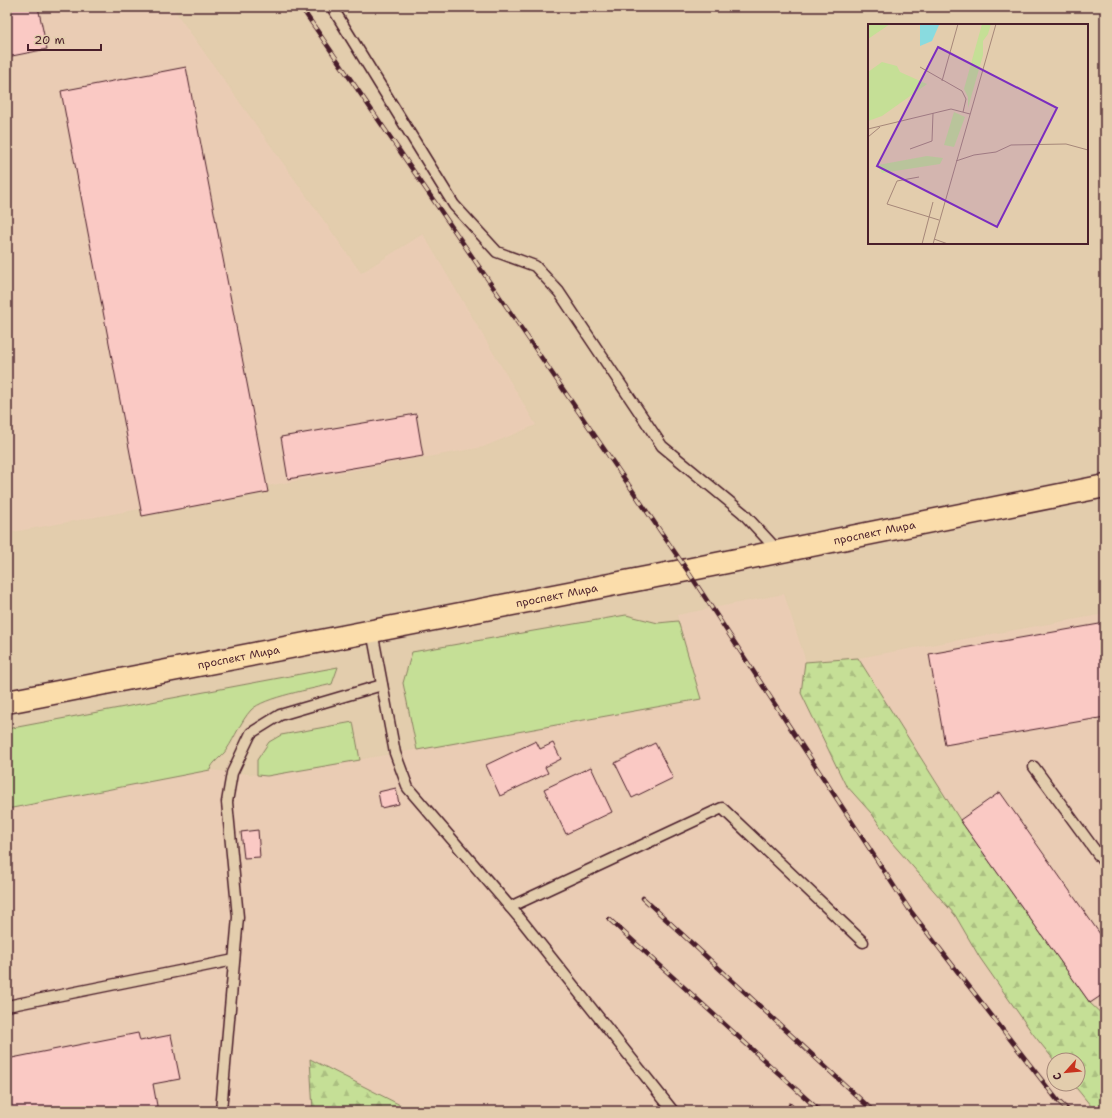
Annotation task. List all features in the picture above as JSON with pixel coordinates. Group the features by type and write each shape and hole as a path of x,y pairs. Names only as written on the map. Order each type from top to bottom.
{"main road":[{"name":"проспект Мира","path":"7,702 778,552 1105,486"}],"lane":[{"path":"332,7 454,205 497,252 535,266 559,292 662,446 743,513 778,552"},
{"path":"372,631 395,754 408,788 510,907 673,1111"},
{"path":"221,1111 238,917 227,802 232,773 251,733 280,715 382,685"},
{"path":"1034,767 1105,864"},
{"path":"510,907 722,808 863,942"},
{"path":"7,1006 234,960"}],"shaded area":[{"path":"7,7 172,7 361,273 423,234 536,425 483,447 7,533"},
{"path":"784,594 806,662 858,658 1105,614 1105,1111 412,1111 310,1059 313,1111 7,1111 7,809 210,770 267,776 701,699 677,615"}],"green space":[{"path":"626,615 658,623 678,621 701,699 417,750 403,683 412,652"},
{"path":"858,658 960,820 1090,1003 1105,1017 1105,1111 1095,1111 1080,1092 1086,1092 1086,1052 1048,1052 1033,1034 980,958 955,915 892,843 872,814 845,784 801,693 805,662"},
{"path":"338,667 332,684 277,697 257,705 244,719 223,755 213,764 210,770 7,809 7,729"},
{"path":"353,722 360,760 267,776 257,775 257,760 269,742 281,735"},
{"path":"310,1059 412,1111 313,1111"}],"building":[{"path":"7,7 38,7 47,49 7,57"},
{"path":"186,67 268,492 142,516 61,91"},
{"path":"416,414 423,456 288,479 281,437"},
{"path":"1105,623 1105,717 945,745 929,654"},
{"path":"536,741 540,749 553,743 561,759 545,767 548,773 500,796 486,765"},
{"path":"655,743 673,778 632,798 615,763"},
{"path":"591,767 612,812 566,834 544,789"},
{"path":"396,788 399,804 381,808 378,792"},
{"path":"1000,792 1105,941 1105,993 1090,1003 960,820"},
{"path":"258,830 260,857 244,858 241,832"},
{"path":"138,1033 140,1041 171,1035 180,1079 153,1084 158,1111 7,1111 7,1059"}],"railway":[{"path":"301,7 687,570 909,909 1058,1101 1069,1111"},
{"path":"643,898 873,1111"},
{"path":"609,919 820,1111"},
{"path":"790,1105 796,1111"}]}
